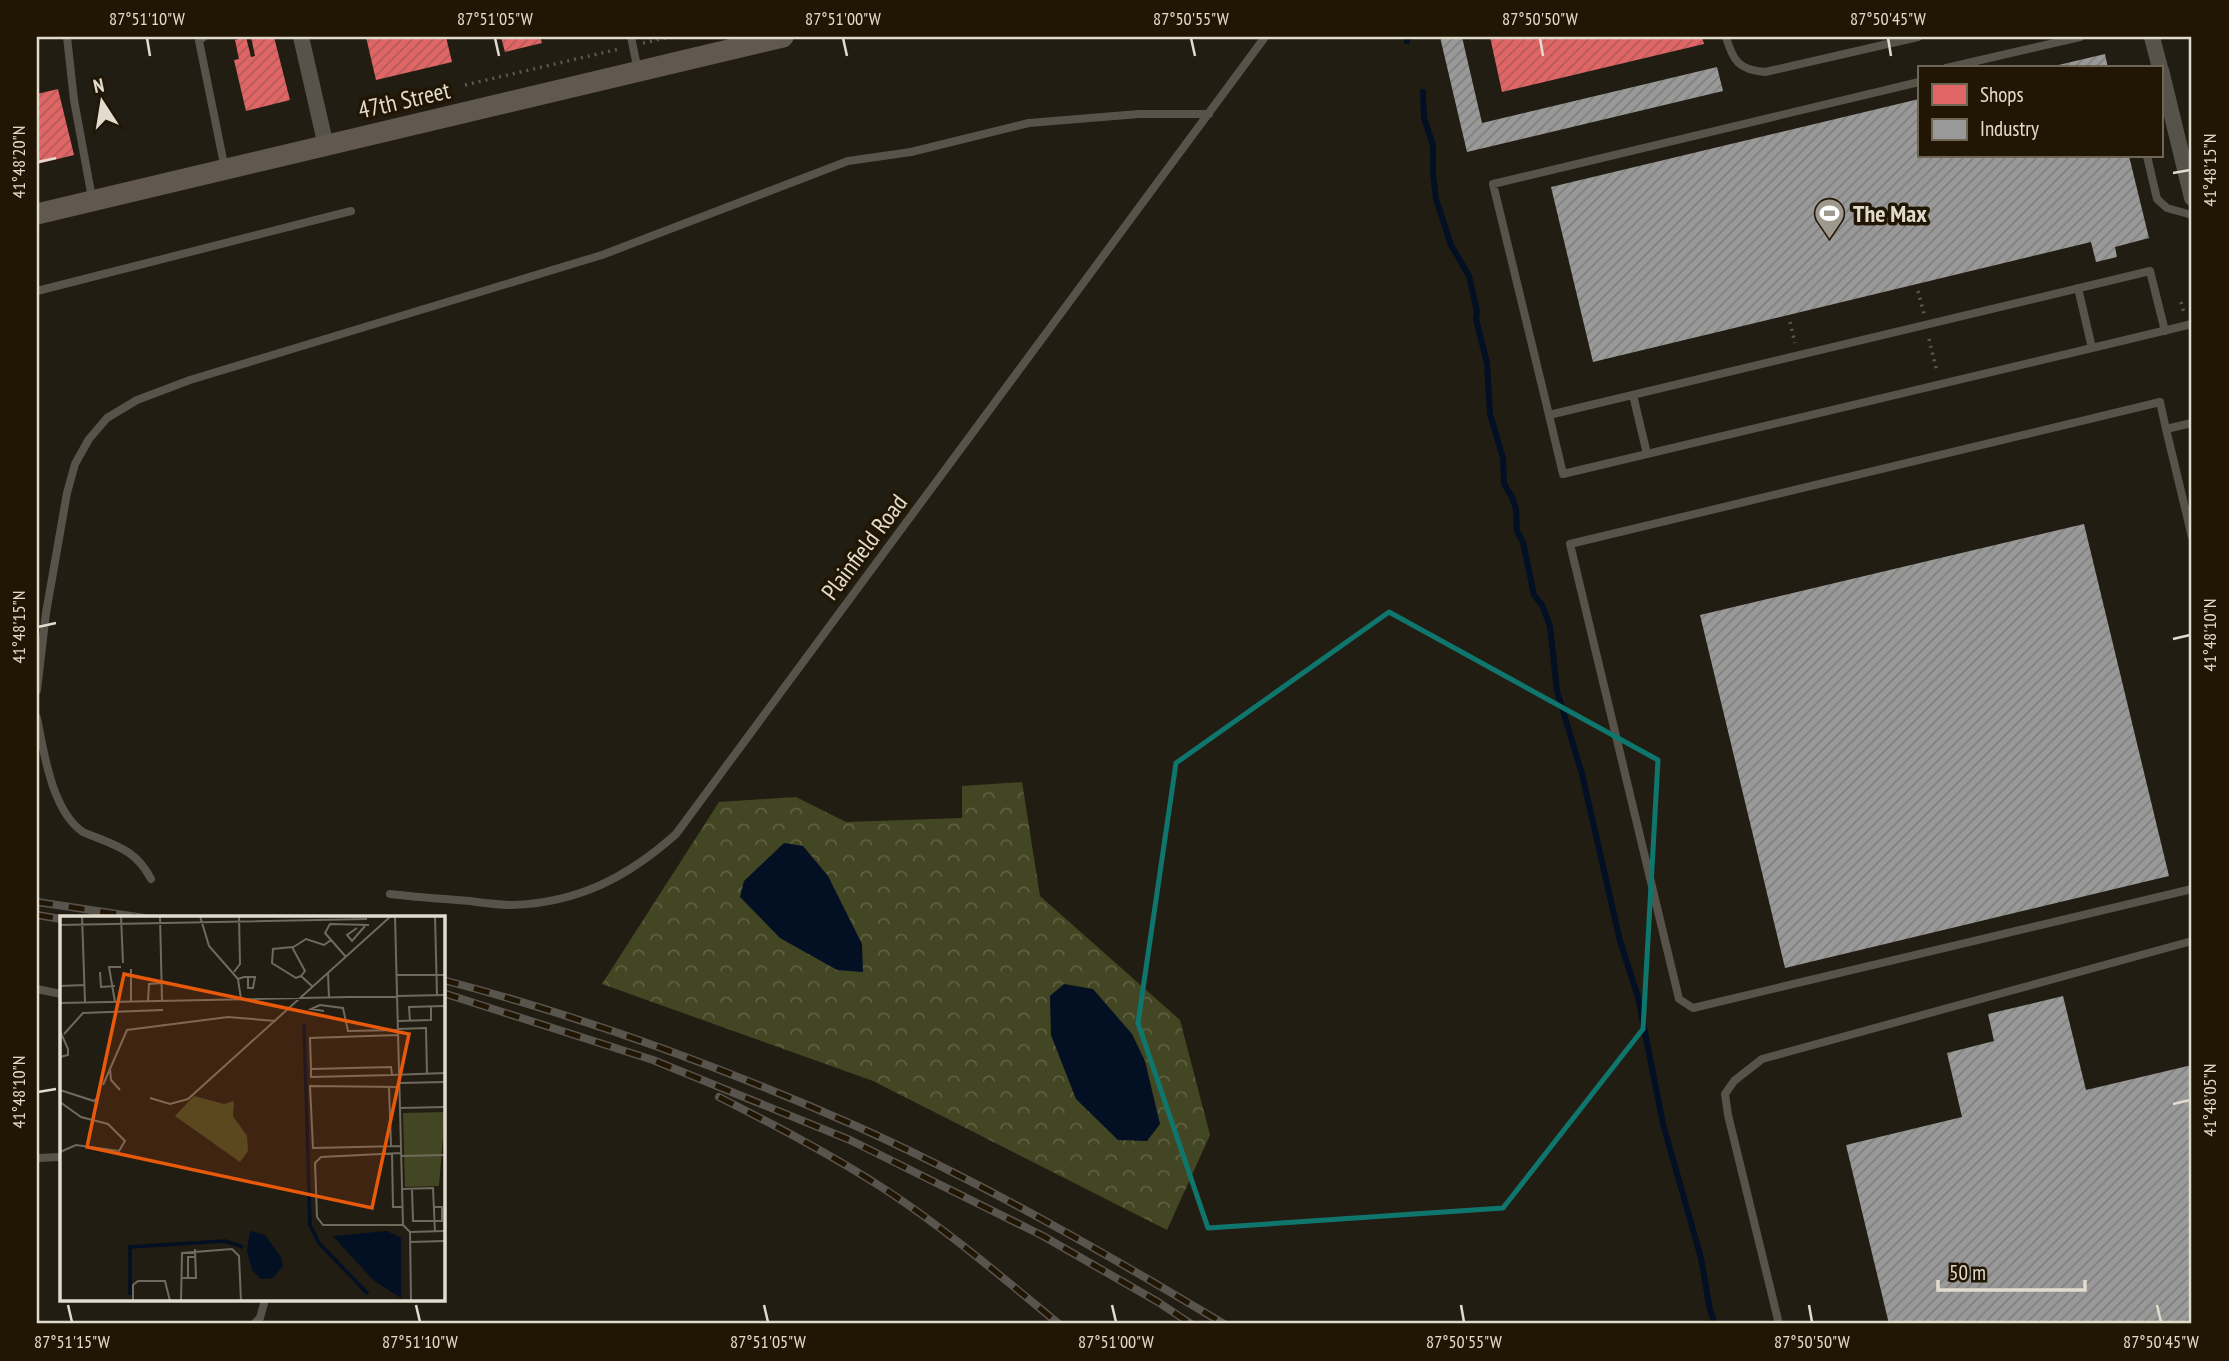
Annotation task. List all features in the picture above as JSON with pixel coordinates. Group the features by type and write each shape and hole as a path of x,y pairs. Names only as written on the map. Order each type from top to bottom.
{"main road":[{"name":"47th Street","path":"37,215 783,37"}],"street":[{"path":"300,37 326,146"},
{"path":"2152,37 2159,66"},
{"path":"2164,98 2192,198"}],"lane":[{"path":"67,37 74,100 93,201"},
{"path":"204,37 200,41 225,170"},
{"name":"Plainfield Road","path":"390,894 511,905 549,901 584,892 614,880 652,856 676,834 1265,37"},
{"path":"1727,37 1731,54 1738,63 1749,71 1765,72 1918,37"},
{"path":"1956,66 2080,37"},
{"path":"632,41 638,71"},
{"path":"1918,82 1493,184 1563,474 2192,324"},
{"path":"37,690 46,613 67,493 75,464 89,439 107,418 137,400 190,380 602,256 848,161 911,152 1028,123 1139,114 1209,114"},
{"path":"2147,158 2157,199 2167,208 2192,215"},
{"path":"37,291 351,211"},
{"path":"1549,415 2150,271 2165,331"},
{"path":"2078,288 2092,348"},
{"path":"1633,395 1647,454"},
{"path":"2192,537 2160,402 1570,544 1679,999 1693,1008 2192,889"},
{"path":"2166,429 2192,423"},
{"path":"37,719 57,797 67,816 83,832 128,850 144,864 152,879"},
{"path":"1779,1324 1728,1115 1726,1094 1734,1081 1762,1059 2192,941"},
{"path":"37,989 60,994"},
{"path":"37,1158 60,1157"},
{"path":"254,1324 260,1318 264,1302"}],"path":[{"path":"465,85 632,41 669,37"},
{"path":"1790,322 1798,355"}],"highlighted area":[{"path":"1389,612 1658,760 1643,1029 1503,1208 1208,1228 1138,1023 1176,763"}],"green space":[{"path":"1022,782 1040,896 1180,1020 1210,1135 1167,1230 873,1081 602,984 719,802 796,797 846,822 962,818 962,786"}],"water":[{"path":"784,843 803,846 828,876 862,944 863,972 837,970 780,938 740,897 744,881"},
{"path":"1064,984 1093,989 1132,1034 1145,1061 1160,1124 1147,1141 1118,1140 1076,1099 1051,1035 1050,996"}],"building: Shops":[{"path":"246,37 251,57 255,56 251,37 274,37 290,100 246,111 234,60 239,59 235,40"},
{"path":"366,37 446,37 452,62 376,80"},
{"path":"501,37 540,37 542,43 505,52"},
{"path":"1490,37 1702,37 1704,44 1502,92"},
{"path":"58,89 74,155 37,164 37,94"}],"building: Industry":[{"path":"1440,37 1462,37 1482,123 1717,67 1723,91 1467,152"},
{"path":"2105,54 2108,66 2054,66"},
{"path":"1918,99 1918,158 2129,158 2149,238 2115,247 2117,257 2096,262 2091,242 1593,362 1551,187"},
{"path":"2084,524 2169,876 1785,968 1700,615"},
{"path":"2063,996 2086,1090 2192,1065 2192,1324 1889,1324 1846,1145 1962,1117 1947,1053 1994,1041 1988,1014"}],"waterway":[{"path":"1407,41 1408,37"},
{"path":"1423,92 1424,118 1433,145 1436,199 1451,245 1469,276 1487,363 1490,414 1503,458 1504,484 1516,509 1517,531 1523,542 1534,595 1542,605 1550,626 1557,691 1582,774 1620,941 1638,997 1663,1124 1701,1258 1715,1324"}],"railway":[{"path":"37,902 131,916"},
{"path":"37,915 60,919"},
{"path":"444,980 548,1010 652,1045 856,1126 1043,1220 1224,1324"},
{"path":"444,993 653,1060 850,1140 1043,1236 1191,1324"},
{"path":"719,1097 824,1153 909,1205 1059,1324"}],"place":[{"name":"The Max","path":"1830,240"}]}
